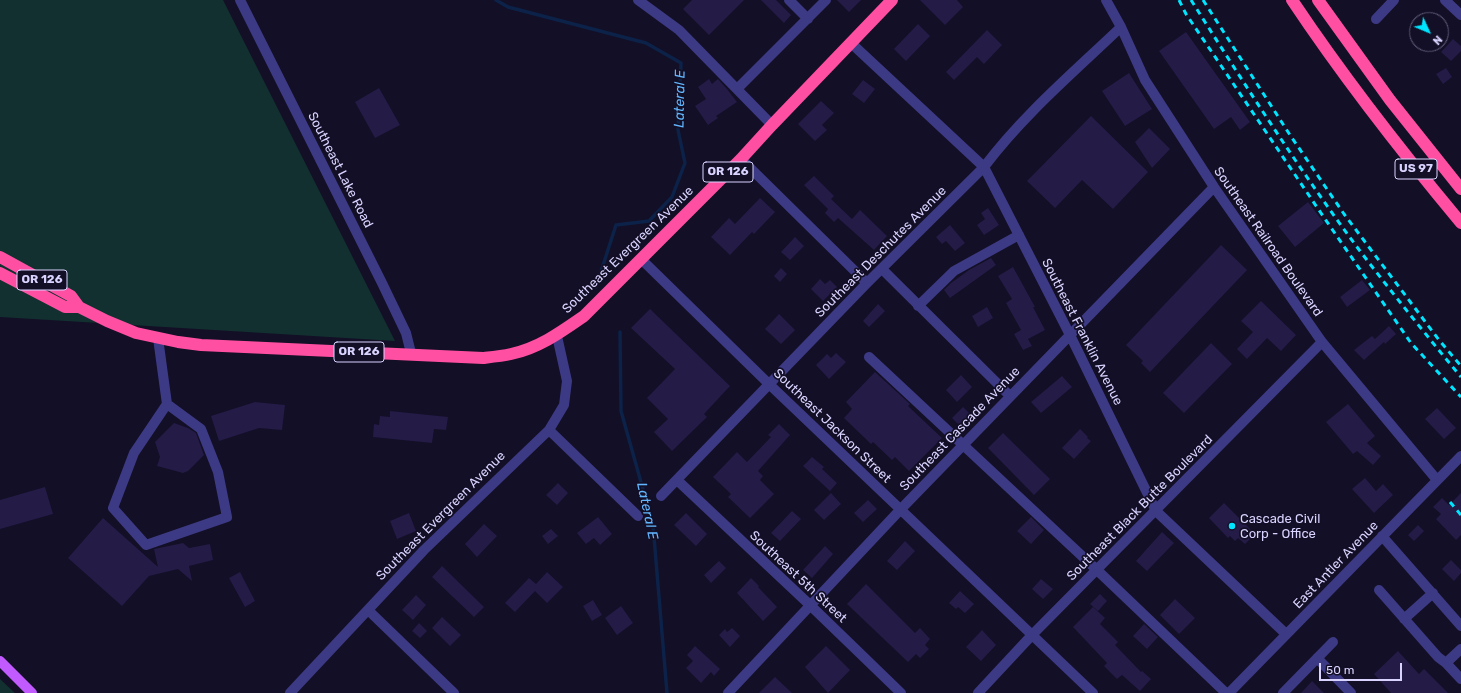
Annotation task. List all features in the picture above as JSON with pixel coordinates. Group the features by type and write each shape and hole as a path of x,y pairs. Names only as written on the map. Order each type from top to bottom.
{"highway":[{"name":"Southeast Evergreen Avenue","path":"557,336 584,316 641,260 741,159 892,0"},
{"name":"US 97","path":"1292,0 1373,113 1409,160 1461,223"},
{"name":"US 97","path":"1318,0 1390,100 1461,189"},
{"name":"OR 126","path":"0,257 71,296 79,307"},
{"name":"OR 126","path":"0,272 65,307 79,307 136,333 178,342 201,345 411,353 451,357 483,358 509,355 528,350 557,336"}],"main road":[{"path":"0,662 32,693"}],"street":[{"name":"Southeast Lake Road","path":"240,0 399,318 406,333 411,353"},
{"path":"638,0 679,30 772,125"},
{"path":"789,0 808,19"},
{"name":"Southeast Railroad Boulevard","path":"1106,0 1121,27 1145,80 1214,187 1322,342 1437,480"},
{"path":"1376,19 1394,0"},
{"path":"1445,0 1461,15"},
{"path":"737,90 808,19 820,2"},
{"name":"Southeast Deschutes Avenue","path":"661,496 867,283 984,167 995,152 1037,107 1121,27"},
{"name":"Southeast Franklin Avenue","path":"851,43 984,167 1070,335 1156,511 1286,634"},
{"path":"741,159 867,283"},
{"name":"Southeast Cascade Avenue","path":"728,693 900,510 1214,187"},
{"path":"918,306 954,271 1018,235"},
{"name":"Southeast Jackson Street","path":"641,260 900,510 1093,693"},
{"path":"882,269 1010,396"},
{"name":"Southeast Evergreen Avenue","path":"290,693 424,550 549,430 564,405 567,381 557,336"},
{"path":"158,338 167,404 134,453 113,508 146,545 227,517 218,472 200,429 167,404"},
{"name":"Southeast Black Butte Boulevard","path":"978,693 1032,635 1322,342"},
{"path":"869,357 1226,693"},
{"path":"549,430 638,516"},
{"name":"East Antler Avenue","path":"1229,693 1461,456"},
{"name":"Southeast 5th Street","path":"677,480 901,693"},
{"path":"1382,536 1461,626"},
{"path":"1379,590 1438,657 1446,662 1461,679"},
{"path":"1404,619 1433,593"},
{"path":"368,610 454,693"},
{"path":"1283,693 1333,642"},
{"path":"1446,662 1461,649"},
{"path":"1317,658 1351,693"}],"green space":[{"path":"0,0 223,0 395,341 0,317"},
{"path":"0,679 15,693 0,693"}],"building":[{"path":"692,0 744,0 709,35 683,9"},
{"path":"761,0 776,0 791,15 784,23"},
{"path":"837,0 861,0 849,12"},
{"path":"920,0 957,0 963,7 945,25"},
{"path":"918,24 930,36 906,61 894,49"},
{"path":"987,30 1002,45 984,64 977,57 954,80 946,72"},
{"path":"1186,32 1250,122 1240,130 1231,117 1214,129 1159,51"},
{"path":"1453,39 1461,46 1461,51 1451,61 1441,52 1449,52 1449,43"},
{"path":"1446,68 1452,77 1443,84 1436,74"},
{"path":"1129,73 1152,109 1125,126 1102,91"},
{"path":"709,79 712,84 718,79 737,102 716,116 718,118 708,125 695,106 706,99 698,87"},
{"path":"863,80 875,89 864,103 852,94"},
{"path":"379,88 400,125 375,138 355,102"},
{"path":"821,101 834,113 822,125 827,130 815,141 798,124"},
{"path":"1091,116 1148,172 1113,209 1082,180 1055,208 1027,181"},
{"path":"1149,128 1170,149 1152,168 1135,142"},
{"path":"814,176 834,196 831,199 852,219 860,210 887,236 874,250 838,218 834,222 825,213 828,209 804,185"},
{"path":"760,198 775,212 754,234 752,232 730,255 711,237 729,218 735,224"},
{"path":"1308,202 1324,223 1295,247 1278,226"},
{"path":"988,208 999,225 984,235 977,225 985,219 981,213"},
{"path":"950,225 965,243 955,251 946,241 942,244 936,237"},
{"path":"795,237 804,246 790,260 781,252"},
{"path":"1221,245 1247,270 1150,372 1141,363 1143,361 1126,345"},
{"path":"991,258 996,265 950,298 944,290 951,283 969,270"},
{"path":"1013,267 1035,307 1033,307 1045,330 1028,339 1032,346 1023,350 1014,334 1021,330 1006,303 1012,299 998,276"},
{"path":"781,268 787,274 780,282 774,276"},
{"path":"820,279 825,284 830,280 837,287 823,301 811,289"},
{"path":"1362,280 1370,290 1347,307 1340,297"},
{"path":"1261,301 1296,335 1281,351 1267,338 1247,359 1237,349 1253,332 1241,321"},
{"path":"878,304 885,311 869,327 863,321"},
{"path":"987,307 993,318 978,327 972,316"},
{"path":"650,309 730,386 704,414 707,417 672,451 654,432 668,419 647,398 675,369 631,328"},
{"path":"779,314 795,330 781,344 765,329"},
{"path":"1389,326 1396,334 1385,344 1384,342 1364,360 1354,350 1372,336 1375,339"},
{"path":"1211,343 1232,364 1184,413 1163,393"},
{"path":"836,353 846,362 829,379 816,365 827,354 831,358"},
{"path":"875,372 910,404 908,406 942,438 909,471 895,457 892,460 873,442 871,444 844,418 852,409 846,402"},
{"path":"961,375 972,387 957,402 946,390"},
{"path":"1062,376 1072,387 1041,413 1031,402"},
{"path":"255,402 285,405 282,430 259,428 219,441 211,416"},
{"path":"1348,404 1375,436 1367,443 1381,456 1373,465 1357,451 1353,454 1326,422"},
{"path":"963,407 971,415 960,426 952,418"},
{"path":"1437,408 1456,428 1444,439 1425,419"},
{"path":"390,411 448,417 446,430 434,429 432,443 373,437 374,424 379,425 380,416 390,417"},
{"path":"174,423 188,428 196,433 204,455 188,471 183,473 157,466 160,457 155,442"},
{"path":"779,424 790,435 758,471 763,476 760,480 774,494 750,518 728,497 731,494 713,477 737,452 747,462 771,437 768,435"},
{"path":"1080,429 1091,441 1074,459 1062,448"},
{"path":"1003,433 1050,479 1034,495 988,448"},
{"path":"812,457 824,467 822,469 837,483 830,491 803,466"},
{"path":"1365,478 1376,491 1383,484 1393,495 1374,513 1352,489"},
{"path":"558,483 568,493 557,505 546,495"},
{"path":"45,487 53,514 0,529 0,500"},
{"path":"831,493 841,504 824,520 814,510"},
{"path":"1461,493 1461,535 1456,540 1436,519 1441,514 1433,507 1442,498 1449,505"},
{"path":"868,500 877,509 863,522 854,513"},
{"name":"Cascade Civil Corp - Office","path":"1224,503 1255,534 1245,544 1238,538 1235,541 1230,536 1228,538 1209,518"},
{"path":"792,511 801,519 780,541 771,533"},
{"path":"409,513 416,531 397,539 390,521"},
{"path":"686,513 707,534 696,546 674,525"},
{"path":"598,517 612,534 600,545 594,538 586,544 577,533"},
{"path":"1031,517 1044,530 1031,544 1017,531"},
{"path":"103,518 158,567 154,549 183,543 189,548 210,544 213,560 189,566 192,581 178,569 149,576 122,606 68,558"},
{"path":"484,524 497,536 477,557 465,544"},
{"path":"1418,525 1424,531 1414,541 1408,535"},
{"path":"551,529 558,536 548,544 542,536"},
{"path":"1162,532 1174,543 1147,571 1136,561"},
{"path":"905,541 915,551 897,570 887,561"},
{"path":"825,546 833,554 812,578 803,570"},
{"path":"1451,560 1461,570 1461,573 1454,581 1442,569"},
{"path":"719,561 726,568 711,583 704,575"},
{"path":"442,566 484,607 474,617 432,577"},
{"path":"240,572 255,601 245,607 229,578"},
{"path":"547,572 563,587 547,603 535,591 515,612 505,603 529,578 536,584"},
{"path":"751,578 777,607 763,621 737,593"},
{"path":"1041,579 1053,589 1043,599 1032,589"},
{"path":"866,584 915,633 920,628 930,639 925,645 929,649 920,658 916,654 908,662 847,604"},
{"path":"960,591 974,604 965,613 958,607 956,609 949,603"},
{"path":"1100,594 1107,601 1098,611 1090,604"},
{"path":"416,595 426,605 413,620 402,610"},
{"path":"1175,599 1195,618 1179,634 1160,615"},
{"path":"593,600 602,615 592,621 583,606"},
{"path":"621,606 633,623 617,635 605,618"},
{"path":"1093,607 1105,618 1100,624 1118,642 1115,645 1141,672 1142,671 1151,679 1140,691 1122,675 1117,679 1104,666 1107,663 1073,627"},
{"path":"442,617 461,635 450,646 432,628"},
{"path":"419,623 427,631 420,638 412,631"},
{"path":"1144,624 1158,637 1147,649 1133,636"},
{"path":"732,628 740,636 730,647 719,635 725,629 727,632"},
{"path":"982,630 996,645 981,661 966,647"},
{"path":"695,646 720,669 714,676 711,672 701,683 686,668 693,661 687,655"},
{"path":"826,646 850,670 828,693 805,667"},
{"path":"1398,651 1419,674 1424,669 1448,693 1391,693 1374,674"},
{"path":"775,677 792,693 759,693"},
{"path":"1312,681 1324,693 1301,693"}],"waterway":[{"name":"Lateral E","path":"496,0 508,7 646,43 681,63 678,130 685,163 672,197 649,221 616,225 596,287"},
{"name":"Lateral E","path":"620,332 621,411 653,525 667,693"}],"railway":[{"path":"1179,0 1186,14 1411,343 1461,397"},
{"path":"1191,0 1273,127 1338,221 1385,283 1461,377"},
{"path":"1203,0 1290,135 1344,214 1439,340 1461,366"},
{"path":"1450,502 1461,515"}],"place":[{"name":"Cascade Civil Corp - Office","path":"1232,526"}]}
